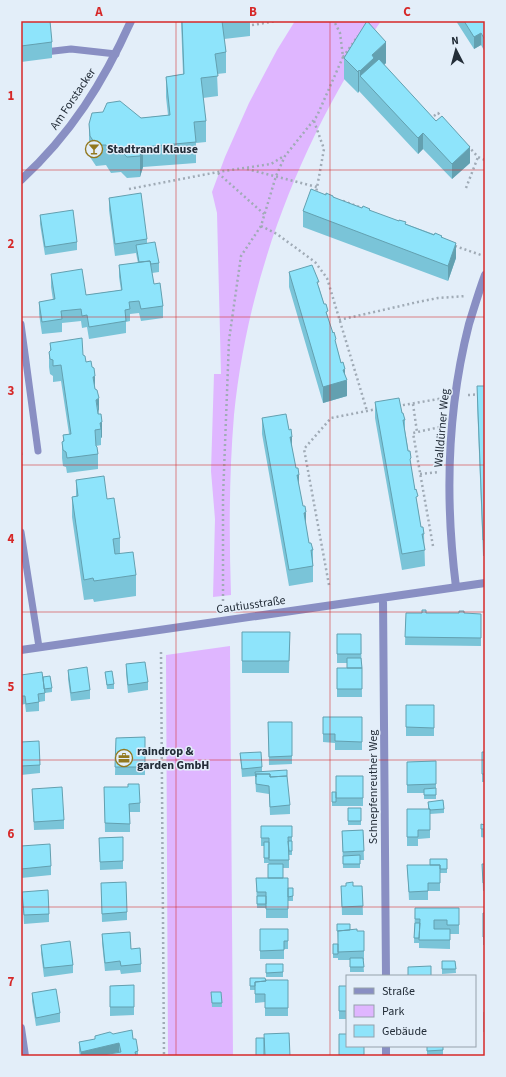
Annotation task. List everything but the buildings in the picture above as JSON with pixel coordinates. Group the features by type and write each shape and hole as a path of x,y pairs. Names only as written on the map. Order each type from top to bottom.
{"street":[{"name":"Am Forstacker","path":"21,180 35,167 70,128 88,102 116,54 131,21"},
{"name":"Walldürner Weg","path":"456,587 451,533 449,473 451,429 455,396 469,325 484,278"},
{"name":"Cautiusstraße","path":"21,650 485,583"},
{"name":"Schnepfenreuther Weg","path":"383,598 386,975"},
{"path":"21,1028 25,1056"}],"lane":[{"path":"35,53 71,49 116,54"},
{"path":"21,324 38,451"},
{"path":"21,532 39,647"}],"path":[{"path":"252,25 277,21"},
{"path":"334,21 340,33 342,57"},
{"path":"223,601 228,340 241,256 260,226 276,176 285,156 314,121 342,57 360,33"},
{"path":"426,112 431,118 438,113 448,124"},
{"path":"314,121 324,149 315,193 322,195"},
{"path":"463,140 478,157 485,160"},
{"path":"129,189 218,172 272,164 285,156"},
{"path":"466,188 478,157"},
{"path":"246,168 317,187"},
{"path":"218,172 264,214"},
{"path":"336,199 370,211"},
{"path":"260,226 277,234 315,262 327,278 367,411"},
{"path":"451,245 480,255"},
{"path":"339,320 438,298 467,296"},
{"path":"466,395 485,394"},
{"path":"398,406 445,398"},
{"path":"413,404 418,432"},
{"path":"329,585 304,449 331,418 382,409"},
{"path":"433,546 413,432 442,427"},
{"path":"420,474 439,472"},
{"path":"161,652 164,1056"}],"green space":[{"path":"295,21 381,21 353,65 303,159 283,209 266,259 252,310 241,362 234,415 230,505 231,595 213,597 215,519 211,471 214,374 221,374 217,213 212,192 225,157 249,103 277,50"},
{"path":"230,646 233,1056 168,1056 166,655"}],"place":[{"name":"Stadtrand Klause","path":"94,149"},
{"name":"raindrop & garden GmbH","path":"124,758"}]}
